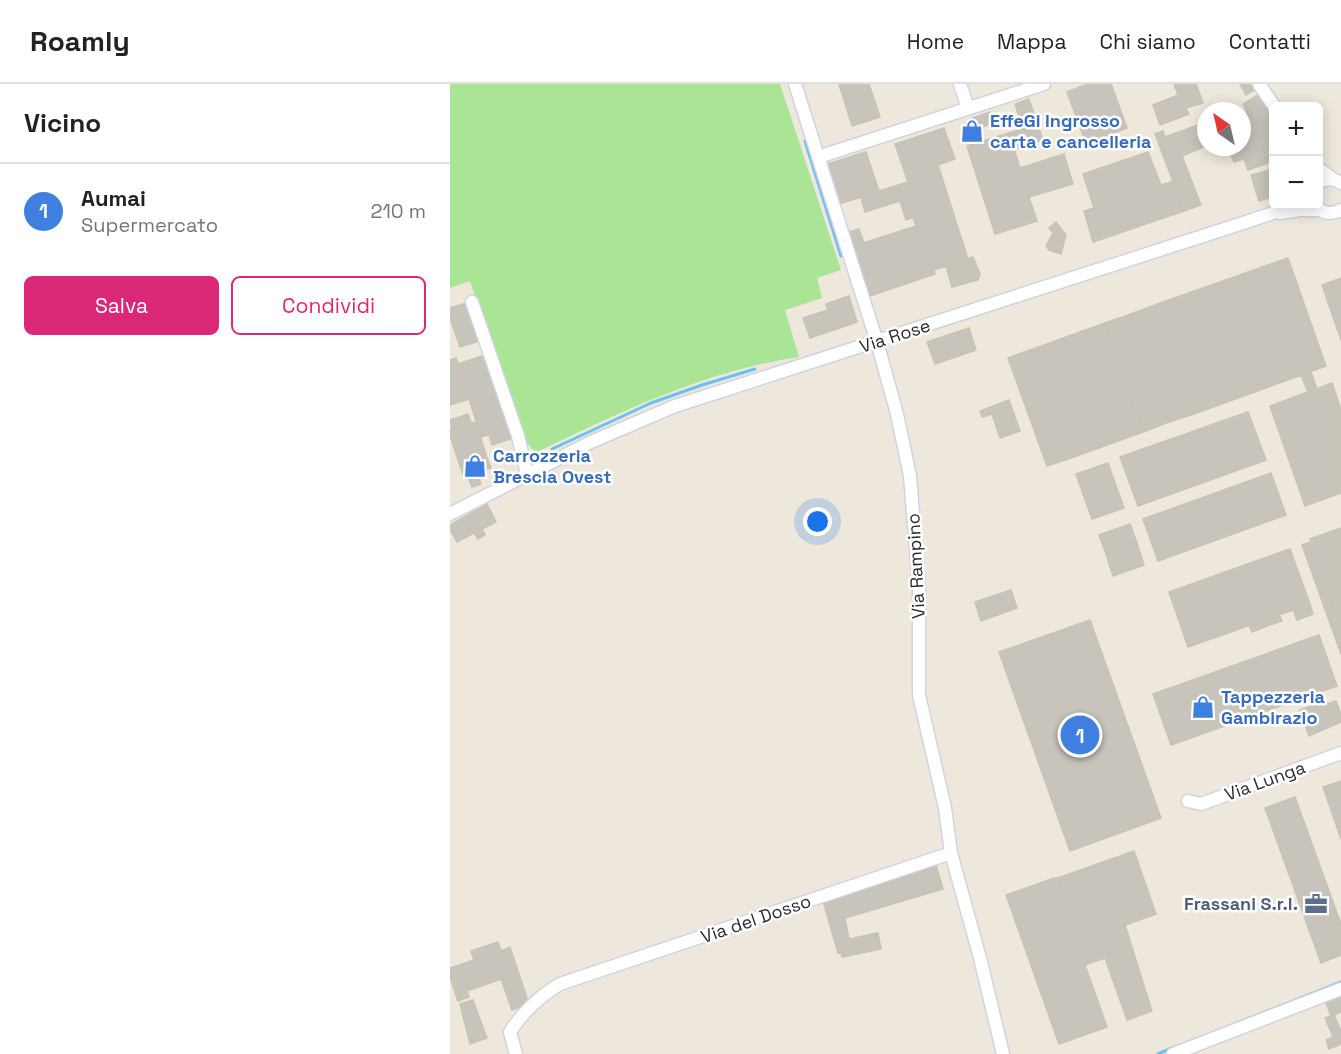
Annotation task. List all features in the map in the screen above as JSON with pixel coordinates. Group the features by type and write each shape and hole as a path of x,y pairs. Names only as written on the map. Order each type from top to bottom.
{"street":[{"name":"Via Rampino","path":"795,84 877,342 897,414 910,476 919,587 919,695 945,808 951,853 1003,1054"},
{"path":"960,84 968,108"},
{"path":"818,157 1044,84"},
{"path":"1261,85 1272,102"},
{"path":"1323,171 1339,181"},
{"path":"1323,181 1328,179 1339,181"},
{"name":"Via Rose","path":"452,514 591,442 675,406 1279,210"},
{"name":"Via Rose","path":"1270,214 1300,210"},
{"path":"1321,210 1341,224"},
{"name":"Via Rose","path":"1323,210 1335,213 1341,210"},
{"path":"472,302 518,436 527,474"},
{"name":"Via Lunga","path":"1188,801 1201,804 1341,753"},
{"name":"Via del Dosso","path":"516,1054 510,1032 518,1020 548,991 560,984 951,853"},
{"path":"1173,1054 1341,989"}],"green space":[{"path":"450,84 780,84 841,270 817,278 822,298 785,310 799,357 730,372 663,395 535,453 523,437 470,281 450,288"}],"building":[{"path":"839,84 869,84 880,117 852,126"},
{"path":"1088,84 1111,84 1127,128 1086,143 1067,92"},
{"path":"1174,84 1196,84 1203,102 1197,102 1197,105 1186,108 1189,114 1160,125 1153,105 1178,95"},
{"path":"1240,84 1250,84 1254,90 1246,95"},
{"path":"1258,95 1269,112 1269,138 1254,109 1251,110 1251,102 1246,102"},
{"path":"1029,99 1043,140 1014,149 1009,133 1023,129 1015,104"},
{"path":"1255,110 1269,139 1269,150 1267,151 1269,163 1248,170 1244,159 1234,162 1232,156 1251,156 1251,112"},
{"path":"990,112 994,123 974,130 970,119"},
{"path":"1197,125 1197,150 1182,156 1201,205 1184,211 1155,134 1163,131 1165,137"},
{"path":"944,128 955,159 938,165 968,259 934,270 935,274 870,296 854,246 916,226 913,217 906,220 900,201 865,212 861,197 839,204 827,164 866,152 879,191 908,182 895,144"},
{"path":"1009,133 1020,168 1064,154 1073,184 1029,197 1037,221 995,234 967,146"},
{"path":"1148,152 1161,185 1172,182 1184,211 1093,242 1084,211 1094,208 1083,174"},
{"path":"1269,170 1269,198 1259,201 1251,175"},
{"path":"1056,222 1066,235 1061,254 1049,250 1046,246 1053,233 1049,228"},
{"path":"859,229 864,243 854,246 849,232"},
{"path":"973,257 980,274 978,280 952,287 946,266"},
{"path":"1288,258 1326,366 1194,414 1155,305"},
{"path":"1341,278 1341,340 1322,285"},
{"path":"849,296 857,322 810,338 803,318 828,310 826,304"},
{"path":"470,302 482,340 460,347 450,318 450,308"},
{"path":"1155,305 1194,414 1169,422 1131,314"},
{"path":"1131,314 1169,422 1143,432 1105,323"},
{"path":"1105,323 1143,432 1071,458 1033,349"},
{"path":"969,328 976,350 935,364 927,342"},
{"path":"1033,349 1071,458 1047,466 1008,358"},
{"path":"482,356 484,362 491,360 512,427 481,437 458,364"},
{"path":"456,358 469,399 450,405 450,360"},
{"path":"1311,372 1317,389 1308,392 1301,375"},
{"path":"1332,383 1341,409 1341,493 1305,506 1270,406"},
{"path":"1009,400 1020,431 1000,438 992,414 982,417 980,411"},
{"path":"1248,412 1266,460 1138,506 1120,457"},
{"path":"468,414 471,423 476,422 486,455 459,463 450,435 452,429 450,420"},
{"path":"512,427 516,437 492,445 489,434"},
{"name":"Carrozzeria Brescia Ovest","path":"486,455 491,468 464,477 459,463"},
{"path":"1108,463 1124,508 1092,519 1076,474"},
{"path":"1271,473 1286,515 1158,561 1143,519"},
{"path":"478,476 481,484 472,487 469,479"},
{"path":"487,504 496,522 482,529 485,535 478,539 474,533 457,542 450,530 450,525"},
{"path":"1130,524 1137,543 1106,554 1099,535"},
{"path":"1341,528 1341,626 1310,539"},
{"path":"1311,542 1341,626 1341,654 1302,545"},
{"path":"1137,543 1144,565 1113,576 1106,554"},
{"path":"1290,549 1310,604 1188,647 1169,592"},
{"path":"1011,590 1017,608 981,621 975,602"},
{"path":"1310,604 1313,614 1297,620 1293,609"},
{"path":"1279,614 1282,621 1267,626 1264,620"},
{"path":"1090,620 1161,818 1070,851 999,652"},
{"path":"1264,620 1267,626 1252,632 1249,625"},
{"path":"1319,635 1337,686 1171,745 1153,694"},
{"path":"1336,701 1341,722 1309,736 1300,710"},
{"path":"1341,781 1341,839 1323,787"},
{"path":"1295,797 1341,924 1341,955 1321,963 1265,808"},
{"path":"1134,851 1156,914 1081,941 1058,878"},
{"path":"936,865 943,889 845,918 849,939 878,933 881,949 842,957 841,952 838,953 823,901"},
{"path":"1058,878 1081,941 1125,925 1152,1011 1127,1020 1105,958 1085,965 1107,1027 1059,1044 1006,895"},
{"path":"498,942 501,951 510,947 529,1004 512,1010 501,979 467,991 469,997 458,1001 450,977 450,968 474,960 471,951"},
{"path":"1341,990 1341,1012 1334,1015 1341,1031 1341,1044 1329,1049 1326,1040 1333,1037 1325,1018 1331,1016 1324,997"},
{"path":"473,1000 487,1038 470,1044 460,1004"}],"waterway":[{"path":"805,141 841,256"},
{"path":"552,449 651,403 755,369"},
{"path":"1237,1023 1341,982"},
{"path":"1158,1054 1172,1048"}],"place":[{"name":"EffeGi Ingrosso carta e cancelleria","path":"972,131"},
{"name":"Carrozzeria Brescia Ovest","path":"475,466"},
{"name":"Tappezzeria Gambirazio","path":"1203,707"},
{"name":"Aumai","path":"1080,735"},
{"name":"Frassani S.r.l.","path":"1316,904"}]}
